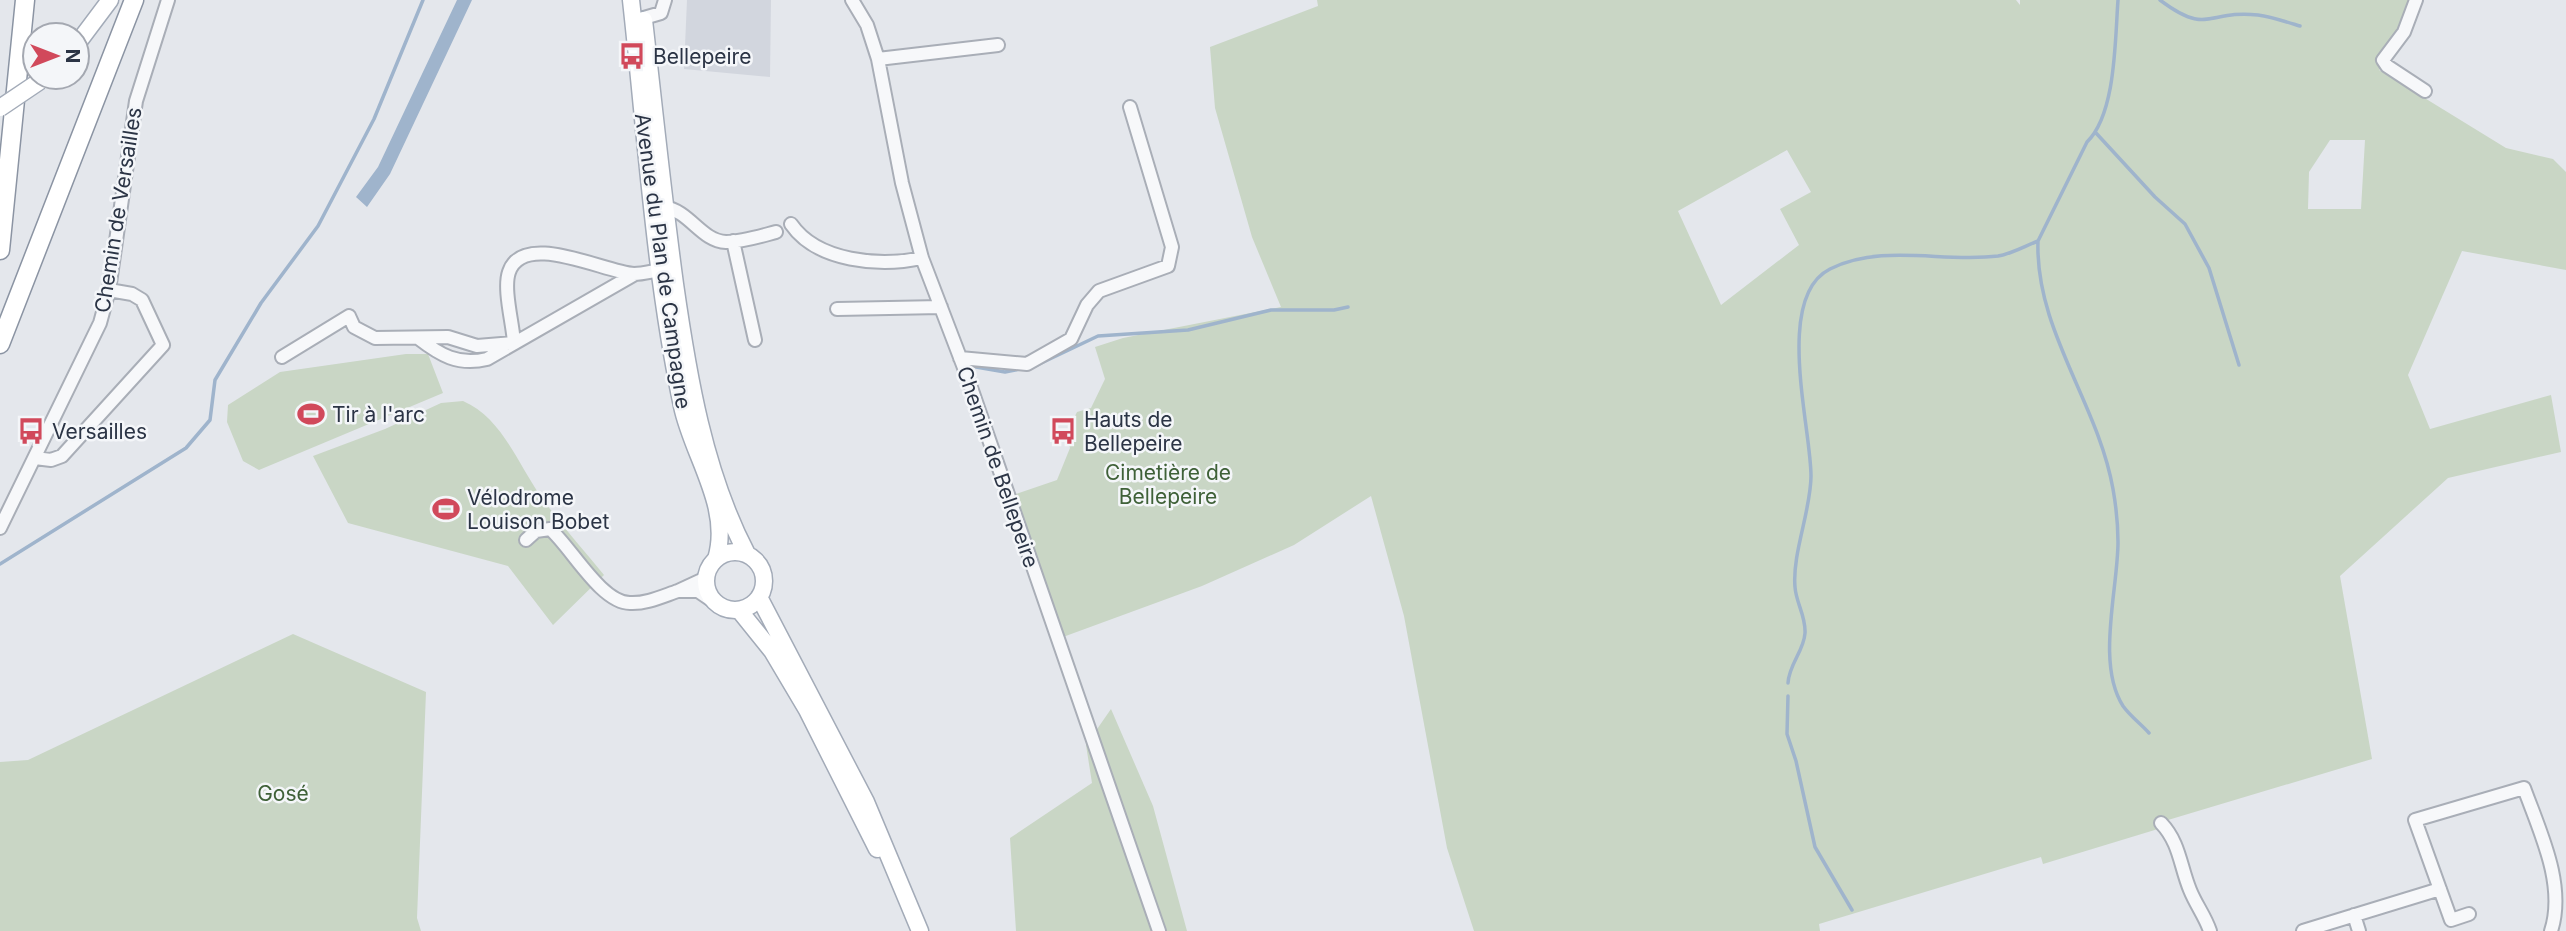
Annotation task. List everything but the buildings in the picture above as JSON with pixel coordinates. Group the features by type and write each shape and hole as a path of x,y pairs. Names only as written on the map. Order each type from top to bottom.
{"highway":[{"path":"0,250 25,0"},
{"path":"0,344 134,0"}],"main road":[{"path":"87,21 102,0"},
{"path":"91,25 110,0"},
{"name":"Avenue du Plan de Campagne","path":"631,0 639,20 683,342 699,422 737,534 747,554"},
{"name":"Avenue du Plan de Campagne","path":"641,0 639,20 671,351 685,422 720,527 716,558"},
{"path":"0,108 25,91"},
{"path":"730,552 747,554 761,568 763,588 759,597 739,610 730,610 714,601 709,594 706,578 716,558 730,552"},
{"path":"759,597 881,834 920,931"},
{"path":"739,610 772,651 807,710 877,849 909,931"}],"street":[{"name":"Chemin de Versailles","path":"0,528 100,323 109,290 136,101 169,0"},
{"path":"639,20 661,13 665,0"},
{"name":"Chemin de Bellepeire","path":"852,0 867,25 878,59 902,183 922,258 960,358 1159,931"},
{"path":"2416,0 2404,32 2383,60 2387,66 2425,90"},
{"path":"878,59 998,45"},
{"path":"960,358 1027,364 1071,340 1087,305 1099,290 1168,266 1172,247 1130,107"},
{"path":"664,208 680,212 714,239 733,241 776,233"},
{"path":"791,224 820,250 840,257 902,261 922,258"},
{"path":"733,241 755,340"},
{"path":"514,343 508,274 515,262 528,253 553,255 635,274"},
{"path":"418,338 448,358 462,362 486,359 635,274 662,270"},
{"path":"35,458 51,460 62,456 163,345 142,300 132,294 109,290"},
{"path":"836,309 941,307"},
{"path":"282,357 349,316 355,327 375,338 455,338 477,346 514,343"},
{"path":"526,540 536,531 550,529 599,586 621,602 643,602 678,591 706,578"},
{"path":"678,591 698,592 714,601"},
{"path":"2469,914 2451,920 2415,820 2524,788 2559,880 2556,920 2551,931"},
{"path":"2161,823 2175,842 2190,891 2204,912 2210,931"},
{"path":"2303,931 2440,889"},
{"path":"2354,915 2359,931"}],"shaded area":[{"path":"687,0 771,0 770,77 684,69"}],"green space":[{"name":"Cimetière de Bellepeire","path":"1317,0 2016,0 2020,5 2020,0 2408,0 2416,13 2403,43 2379,70 2506,148 2553,159 2566,172 2566,270 2462,251 2408,375 2430,429 2551,395 2561,452 2448,478 2340,576 2372,759 2168,820 2158,829 2043,864 2041,857 1819,924 1820,931 1474,931 1447,848 1404,616 1371,496 1294,545 1202,586 1063,637 1013,495 1057,480 1070,448 1066,434 1077,412 1091,408 1105,379 1095,347 1123,338 1281,307 1252,237 1215,108 1210,47 1318,6","holes":["2330,140 2365,140 2361,209 2308,209 2309,172","1787,150 1811,192 1780,209 1799,245 1721,305 1678,211"]},
{"name":"Tir à l'arc","path":"406,354 428,354 443,393 259,470 243,461 227,422 228,405 280,372"},
{"name":"Vélodrome Louison Bobet","path":"463,401 476,408 498,429 547,505 604,575 553,625 508,566 348,523 313,456 385,429 441,403"},
{"name":"Gosé","path":"293,634 426,692 417,918 421,931 0,931 0,762 28,760"},
{"path":"1111,709 1153,806 1187,931 1016,931 1010,838 1092,783 1086,745"}],"water":[{"path":"457,0 472,0 390,174 367,207 356,197 378,167"}],"waterway":[{"path":"0,564 186,448 210,420 215,380 261,303 318,226 374,119 423,0"},
{"path":"1788,683 1805,633 1797,599 1795,574 1811,476 1802,396 1799,334 1803,306 1813,284 1830,269 1870,257 1892,255 1977,258 2013,252 2038,241 2087,142 2097,130 2104,114 2115,55 2118,0"},
{"path":"2160,0 2176,11 2199,19 2241,14 2258,15 2300,26"},
{"path":"2096,133 2155,197 2185,224 2209,268 2239,365"},
{"path":"2038,241 2040,274 2046,305 2056,336 2095,426 2113,489 2118,542 2110,648 2115,689 2126,710 2149,733"},
{"path":"1035,366 1098,336 1188,330 1271,310 1334,310 1348,307"},
{"path":"976,367 1005,372 1020,369"},
{"path":"1788,696 1787,734 1796,761 1815,847 1852,910"}],"place":[{"name":"Bellepeire","path":"632,56"},
{"name":"Tir à l'arc","path":"311,414"},
{"name":"Versailles","path":"31,431"},
{"name":"Hauts de Bellepeire","path":"1063,431"},
{"name":"Vélodrome Louison Bobet","path":"446,509"}]}
